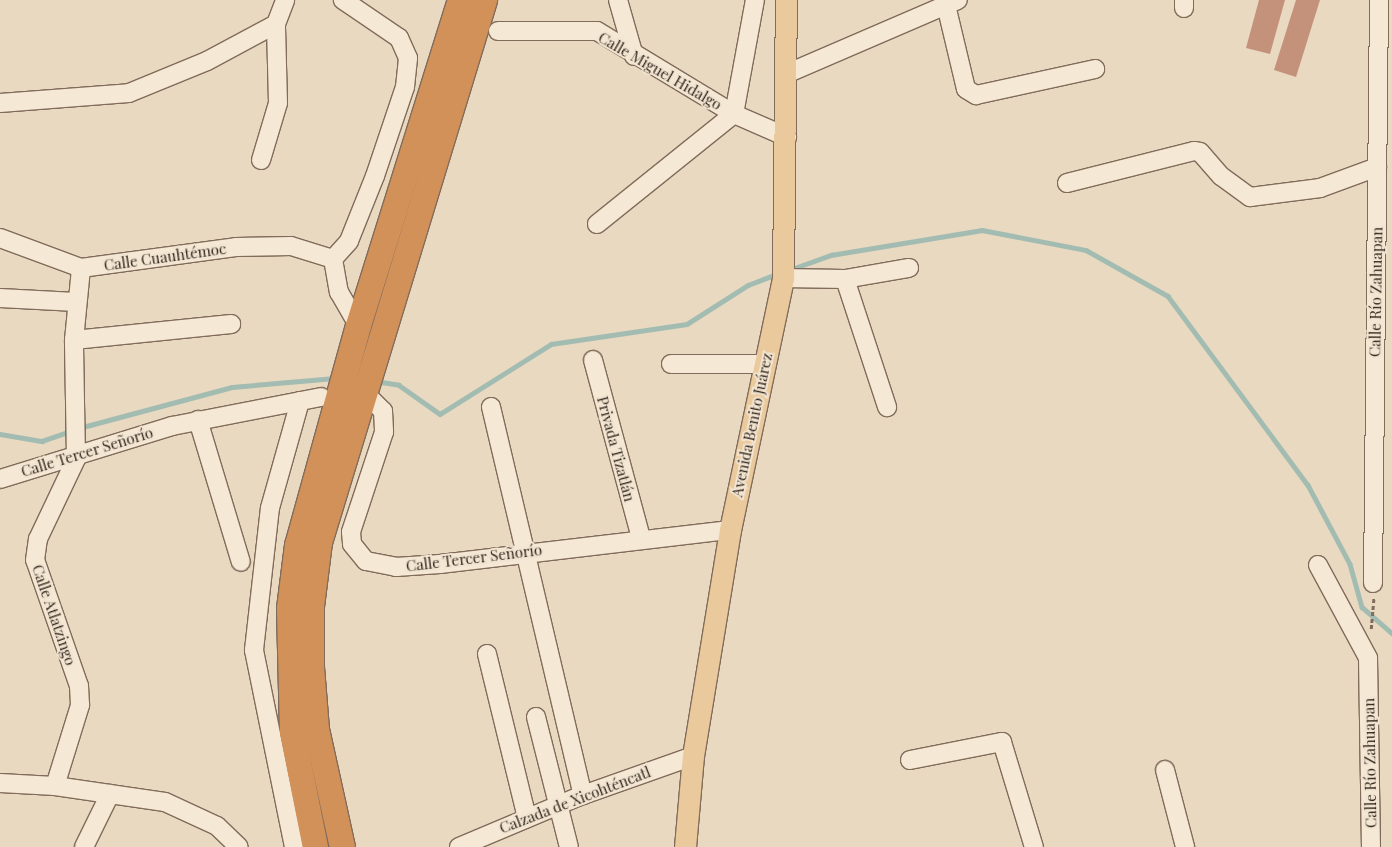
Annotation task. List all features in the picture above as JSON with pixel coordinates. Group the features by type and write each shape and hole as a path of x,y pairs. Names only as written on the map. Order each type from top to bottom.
{"highway":[{"path":"315,847 292,732 289,608 303,513 358,325 460,0"},
{"path":"342,847 316,729 311,667 311,606 319,542 484,0"}],"main road":[{"name":"Avenida Benito Juárez","path":"685,847 693,756 730,530 783,278 787,137 786,0"}],"street":[{"path":"261,160 278,104 276,24 285,0"},
{"path":"343,0 399,38 408,58 405,87 375,176 348,241 334,259 339,292 358,325"},
{"path":"618,0 634,56"},
{"path":"597,224 734,114 755,0"},
{"name":"Calle Río Zahuapan","path":"1373,583 1378,0"},
{"path":"786,74 952,2 966,89 976,95 991,94 1095,69"},
{"path":"0,103 129,93 207,61 276,24"},
{"name":"Calle Miguel Hidalgo","path":"498,31 596,32 734,114 787,137"},
{"path":"1067,183 1194,151 1200,152 1221,176 1250,197 1320,188 1377,167"},
{"name":"Calle Cuauhtémoc","path":"0,238 81,268 236,247 291,246 334,259"},
{"name":"Calle Atlatzingo","path":"55,786 80,704 79,686 35,560 38,539 76,459 74,340 76,302 81,268"},
{"path":"783,278 845,279 909,268"},
{"path":"845,279 887,407"},
{"path":"0,298 76,302"},
{"path":"74,340 231,324"},
{"name":"Privada Tizatlán","path":"592,360 640,538"},
{"path":"671,364 764,364"},
{"name":"Calle Tercer Señorío","path":"0,479 76,459 198,420 321,397"},
{"name":"Calle Tercer Señorío","path":"371,399 383,410 385,420 350,532 357,553 366,561 396,568 640,538 730,530"},
{"path":"294,847 254,650 270,508 300,402"},
{"path":"490,407 582,795"},
{"path":"198,420 241,562"},
{"name":"Calle Río Zahuapan","path":"1318,565 1368,658 1371,847"},
{"path":"486,654 527,818"},
{"path":"536,717 556,806 569,847"},
{"path":"910,760 994,740 1002,742 1034,847"},
{"name":"Calzada de Xicohténcatl","path":"459,847 582,795 693,756"},
{"path":"1165,770 1185,847"},
{"path":"0,783 55,786 165,802 217,826 239,847"},
{"path":"84,847 110,794"}],"path":[{"path":"1371,627 1374,606"}],"building":[{"path":"1259,0 1285,0 1270,54 1246,48"},
{"path":"1296,0 1320,0 1296,77 1274,70"}],"waterway":[{"path":"789,270 831,255 982,230 1086,250 1168,296 1308,485 1350,564 1362,607 1392,633"},
{"path":"375,381 399,385 440,414 551,344 687,324 748,285 777,274"},
{"path":"79,428 232,387 335,378"},
{"path":"0,434 42,441 71,431"}]}
